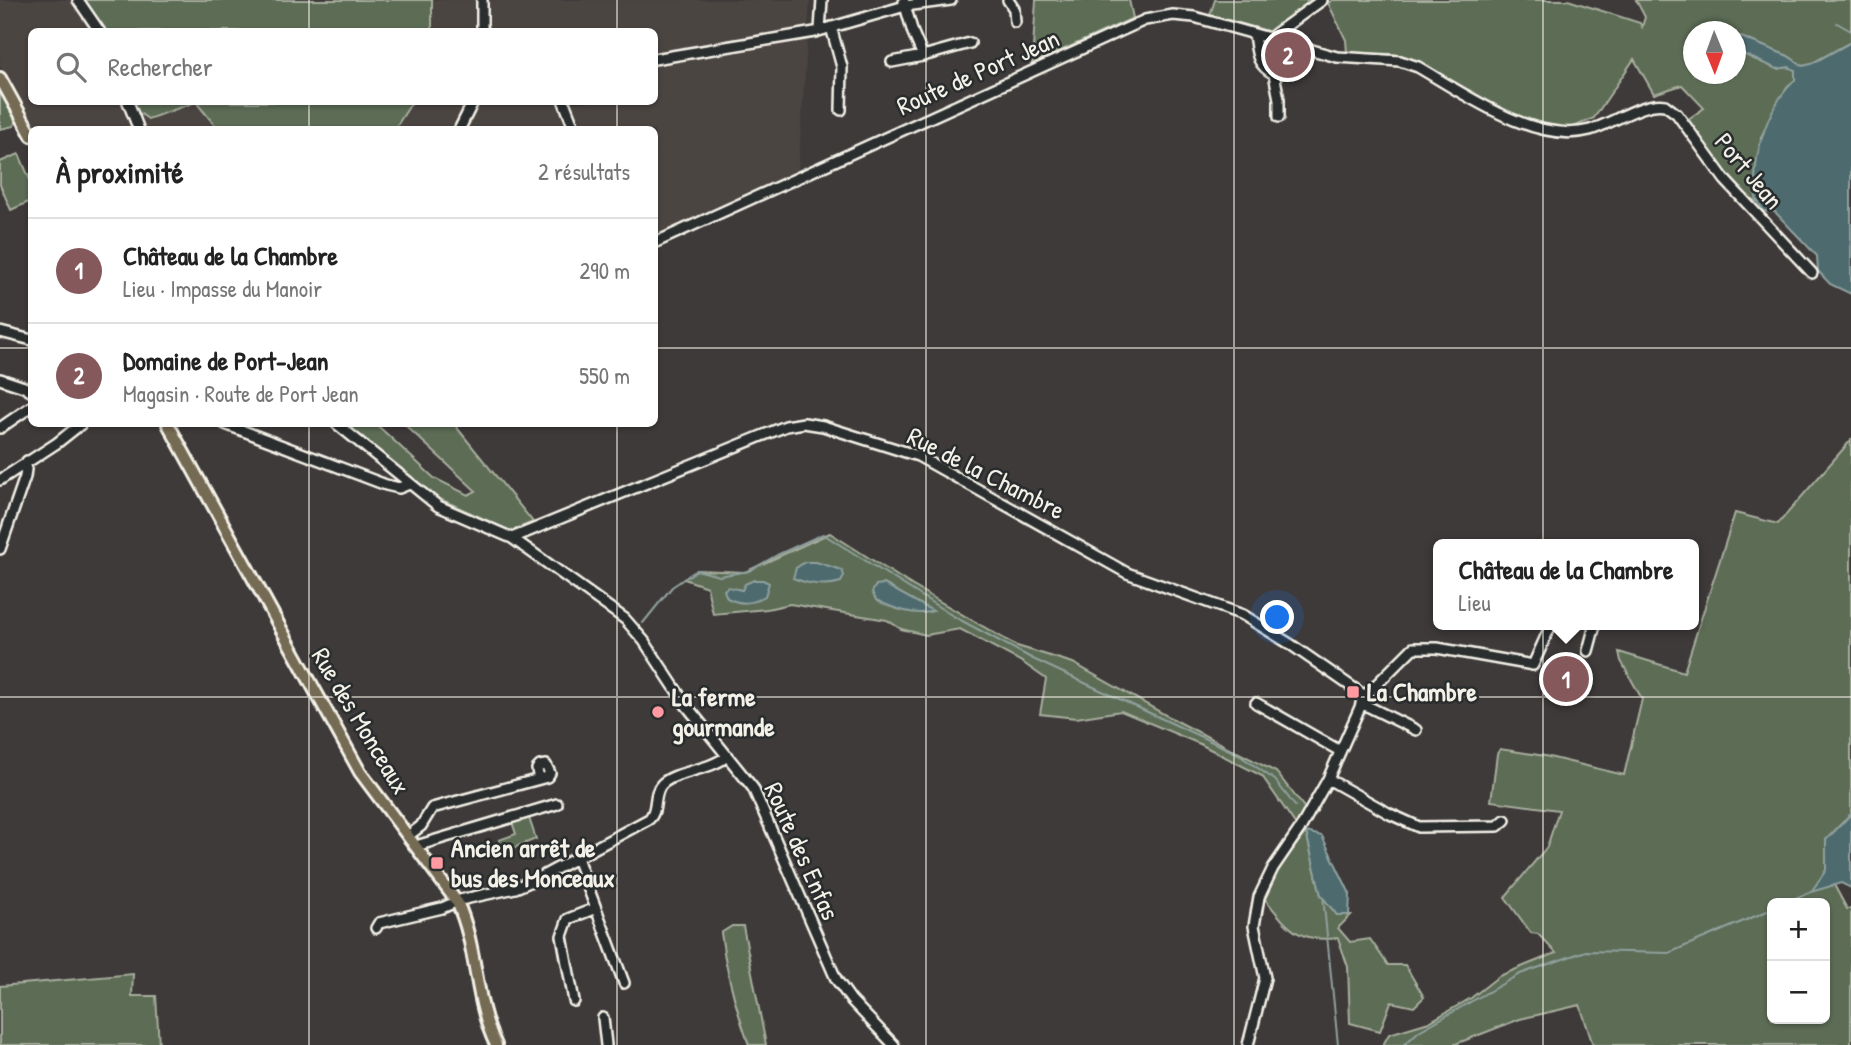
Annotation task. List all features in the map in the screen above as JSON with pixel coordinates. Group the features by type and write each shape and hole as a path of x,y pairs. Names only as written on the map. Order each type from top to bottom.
{"main road":[{"path":"0,78 28,129"},
{"name":"Rue des Monceaux","path":"170,427 360,772 457,902 465,922 485,1016 496,1045"}],"street":[{"path":"78,0 97,28"},
{"path":"482,0 482,28"},
{"path":"820,30 822,0"},
{"path":"658,58 820,30 905,3 951,0"},
{"path":"1008,0 1014,9 1015,22"},
{"path":"1273,39 1275,34 1322,0"},
{"path":"905,3 923,56"},
{"name":"Route de Port Jean","path":"658,241 1145,20 1173,15 1184,15 1337,57 1400,61 1418,67 1517,121 1547,130 1590,130 1652,106"},
{"path":"831,27 842,68 841,110"},
{"path":"1254,34 1262,67 1274,74 1279,117"},
{"path":"892,62 970,43"},
{"name":"Port Jean","path":"1652,106 1659,104 1672,108 1725,180 1812,273"},
{"path":"129,105 137,126"},
{"path":"461,126 472,105"},
{"path":"565,105 573,126"},
{"path":"3,331 28,339"},
{"path":"0,379 28,390"},
{"path":"0,428 28,409"},
{"name":"Rue de la Chambre","path":"512,538 786,426 804,422 823,426 918,456 1127,573 1243,615 1290,644 1363,700 1416,730"},
{"path":"0,480 77,427"},
{"path":"234,427 387,485 399,488 409,484"},
{"path":"341,427 438,506 512,538"},
{"path":"0,549 25,477 27,461"},
{"name":"Route des Enfas","path":"512,538 625,619 752,788 836,979 851,1000 894,1045"},
{"path":"1248,1045 1265,978 1254,926 1259,897 1273,868 1301,827 1328,779 1363,700 1413,648 1437,648 1533,665 1549,630"},
{"path":"1588,651 1594,630"},
{"path":"1256,703 1340,751"},
{"path":"376,928 380,923 515,888 578,858 652,817 658,790 665,782 712,765 727,756"},
{"path":"408,836 421,826 432,808 542,778"},
{"path":"1328,779 1419,827 1498,827 1506,820"},
{"path":"416,846 557,804"},
{"path":"578,858 624,982"},
{"path":"574,1001 562,936 568,919 596,908"},
{"path":"603,1018 606,1045"}],"shaded area":[{"path":"0,0 810,0 798,170 658,234 658,126 36,126 0,66"}],"green space":[{"path":"80,0 432,0 432,28 97,28"},
{"path":"1036,0 1129,0 1133,18 1032,64"},
{"path":"1215,0 1317,0 1271,32 1210,15"},
{"path":"1333,0 1568,0 1640,23 1642,27 1645,17 1636,0 1851,0 1851,42 1803,66 1788,56 1746,39 1746,21 1683,21 1683,84 1746,84 1746,55 1777,69 1789,67 1795,70 1795,80 1787,87 1761,137 1757,202 1727,176 1687,120 1704,108 1682,85 1654,94 1634,59 1594,118 1569,129 1551,128 1519,118 1417,61 1393,54 1347,53 1346,40 1328,3"},
{"path":"0,90 17,117 14,126 0,129"},
{"path":"132,105 188,105 148,119"},
{"path":"198,105 410,105 397,126 216,126"},
{"path":"19,154 28,175 28,202 11,210 0,185 0,162"},
{"path":"347,427 379,427 434,478 468,495 476,491 407,427 456,427 533,522 511,531 429,494"},
{"path":"1851,440 1851,814 1826,840 1826,870 1847,909 1851,909 1851,1045 1593,1045 1580,1005 1520,1019 1453,1045 1383,1045 1389,1034 1429,1022 1471,998 1499,976 1556,953 1538,934 1531,933 1505,897 1547,847 1559,810 1491,801 1497,754 1500,749 1545,756 1624,775 1642,699 1621,661 1619,652 1684,672 1735,513 1778,524"},
{"path":"830,533 913,586 1017,646 1073,663 1276,772 1307,811 1296,825 1262,776 1200,744 1121,711 1076,718 1040,714 1046,679 1022,662 960,629 926,635 901,629 887,620 790,604 713,614 707,587 684,579 697,570 745,572"},
{"path":"529,818 536,839 506,851 505,848 502,849 499,840 516,834 512,822"},
{"path":"1306,832 1321,895 1337,915 1351,915 1338,928 1350,942 1370,939 1388,965 1405,965 1424,997 1414,1007 1391,1002 1380,1031 1350,1023 1348,967 1338,938 1303,936 1280,918 1265,899 1275,872"},
{"path":"732,926 743,926 766,1045 749,1045 736,1004 721,933"},
{"path":"133,974 132,996 156,996 159,1045 0,1045 0,986"}],"water":[{"path":"1746,39 1788,56 1803,66 1851,42 1851,294 1830,284 1818,271 1817,256 1775,212 1763,211 1757,201 1756,166 1763,134 1776,104 1795,80 1795,70 1789,67 1777,69 1746,55"},
{"path":"805,562 816,562 842,570 844,576 841,582 823,585 793,578 796,568"},
{"path":"754,580 769,583 765,596 746,603 727,598 724,590 728,587 742,590 745,584"},
{"path":"884,584 933,611 911,612 876,600 872,592 876,585"},
{"path":"1851,814 1851,888 1841,883 1811,892 1826,870 1826,840"},
{"path":"1306,832 1322,836 1350,894 1349,915 1337,915 1321,895"}],"waterway":[{"path":"1837,23 1851,31"},
{"path":"643,623 672,587 697,570 719,576 749,571 823,534 953,616 1033,659 1236,753 1275,780 1295,806"},
{"path":"1796,898 1812,891"},
{"path":"1323,896 1338,1045"},
{"path":"1404,1045 1419,1031 1520,974 1586,951 1669,953 1767,911"}],"place":[{"name":"Domaine de Port-Jean","path":"1288,55"},
{"name":"Château de la Chambre","path":"1566,679"},
{"name":"La Chambre","path":"1353,692"},
{"name":"La ferme gourmande","path":"658,712"},
{"name":"Ancien arrêt de bus des Monceaux","path":"437,863"}]}
